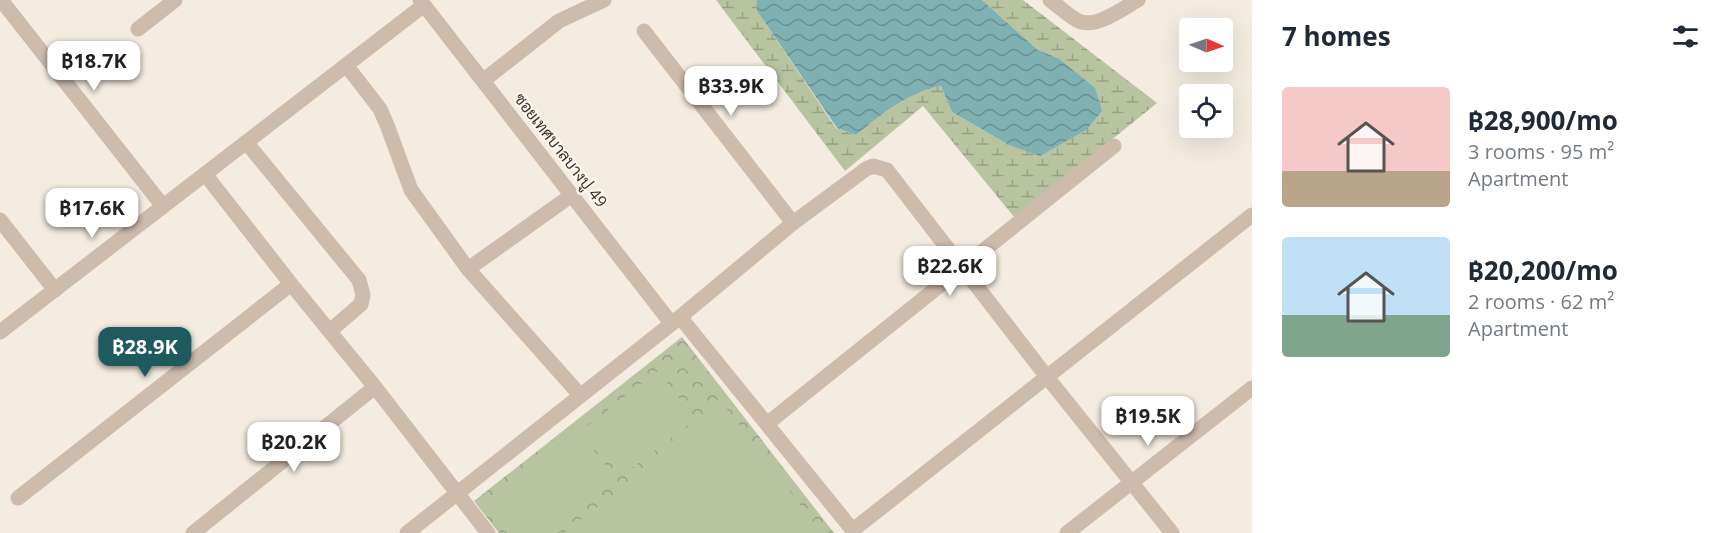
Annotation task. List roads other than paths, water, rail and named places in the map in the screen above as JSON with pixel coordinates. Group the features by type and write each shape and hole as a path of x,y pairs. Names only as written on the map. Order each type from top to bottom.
{"street":[{"path":"1,0 162,205"},
{"path":"138,29 175,0"},
{"path":"484,80 559,21 604,0"},
{"path":"1050,0 1075,19 1090,23 1138,0"},
{"path":"0,333 162,205 346,65 422,3"},
{"name":"ซอยเทศบาลบางปู 49","path":"422,3 572,195 675,320 768,423 854,531"},
{"path":"644,31 793,223"},
{"path":"346,65 380,109 411,190 468,269 580,395"},
{"path":"246,142 359,280 363,295 361,303 330,331"},
{"path":"768,423 1114,146"},
{"path":"407,533 793,223 873,166 887,170 1172,533"},
{"path":"205,174 488,533"},
{"path":"468,269 572,195"},
{"path":"854,531 1252,215"},
{"path":"0,220 55,290"},
{"path":"18,498 291,284"},
{"path":"193,533 375,387"},
{"path":"1066,533 1252,388"}],"water":[{"path":"757,0 982,0 1038,50 1058,58 1095,88 1102,111 1086,130 1040,156 1009,145 952,112 941,86 906,99 856,135 837,128 757,11"}]}
